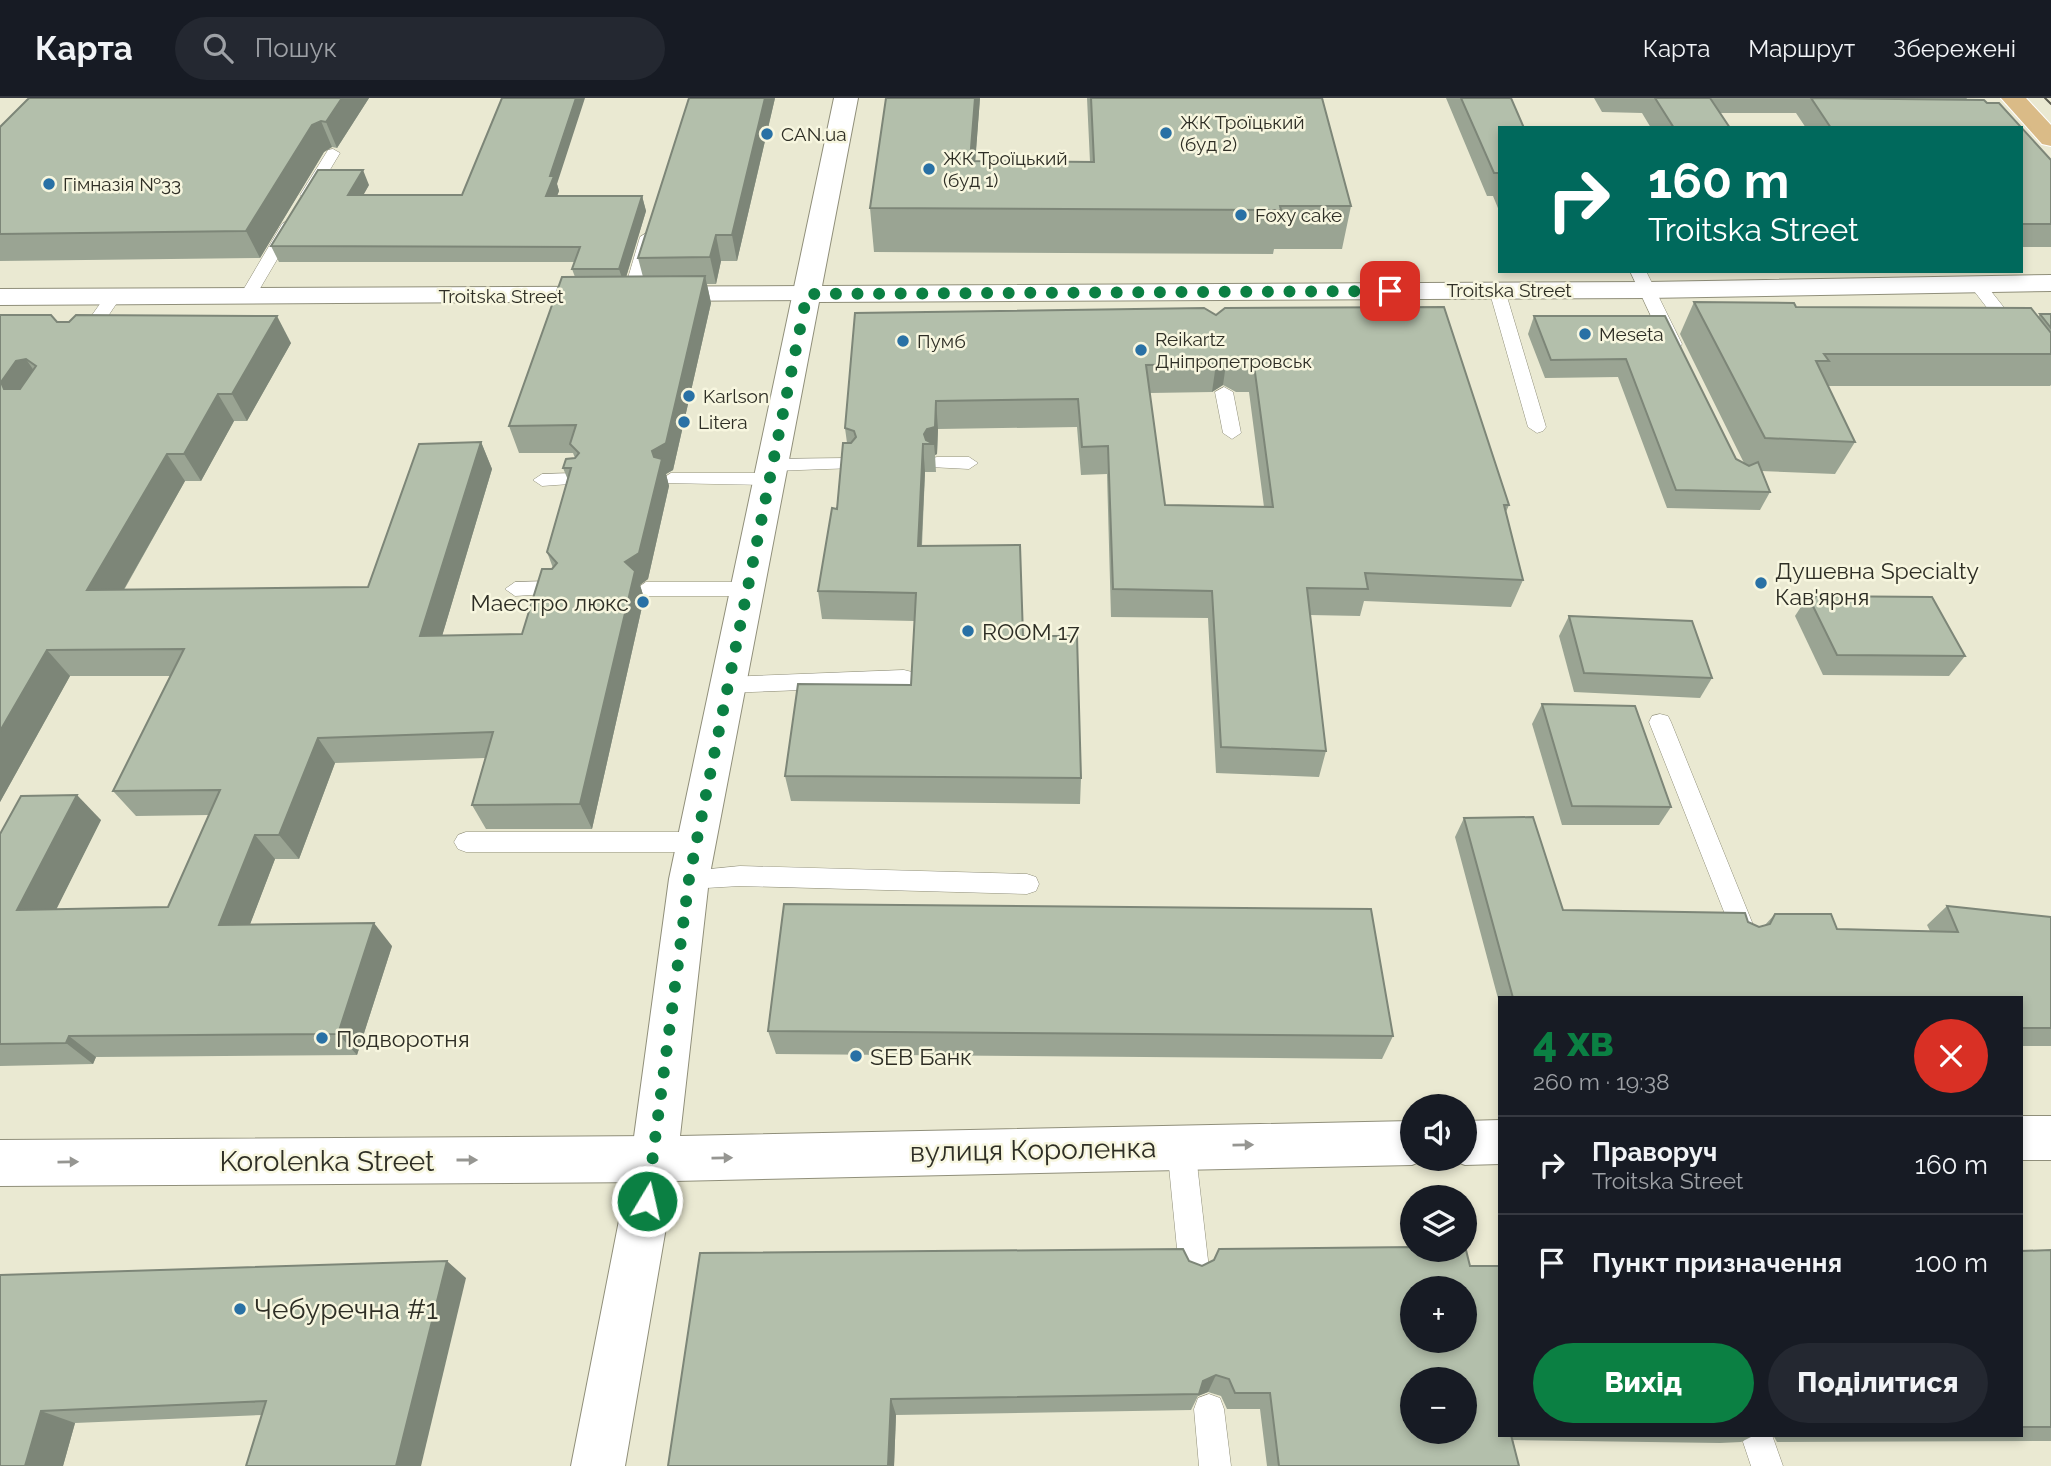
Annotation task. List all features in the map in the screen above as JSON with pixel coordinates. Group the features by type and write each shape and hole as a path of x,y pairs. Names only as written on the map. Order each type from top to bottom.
{"main road":[{"path":"2017,110 2051,139"}],"street":[{"path":"598,1466 653,1159 692,860 846,98"},
{"name":"Troitska Street","path":"0,297 807,294 1203,298 1497,290 1642,281 1977,284 2012,278 2051,283"},
{"path":"2023,1138 2051,1138"},
{"path":"1477,1143 1498,1142"},
{"name":"вулиця Короленка","path":"653,1159 1400,1143"},
{"name":"Korolenka Street","path":"0,1163 653,1159"}],"lane":[{"path":"247,297 333,153"},
{"path":"631,295 653,220"},
{"path":"1642,281 1679,355"},
{"path":"1977,284 2051,379"},
{"path":"1497,290 1537,427"},
{"path":"81,343 113,297"},
{"path":"1223,392 1232,433"},
{"path":"937,463 969,463"},
{"path":"671,479 848,464"},
{"path":"542,480 577,480"},
{"path":"514,589 555,589"},
{"path":"646,589 747,589"},
{"path":"727,685 904,678"},
{"path":"1660,722 1744,932"},
{"path":"466,842 692,860 740,876 1027,884"},
{"path":"1181,1146 1194,1269"},
{"path":"1209,1409 1215,1466"}],"building":[{"path":"29,98 342,98 326,122 312,125 246,231 0,234 0,127"},
{"path":"502,98 576,98 546,196 642,196 619,269 572,269 580,247 271,246 318,170 363,170 348,195 462,195"},
{"path":"689,98 765,98 732,235 716,235 710,257 638,258"},
{"path":"886,98 975,98 970,161 1094,162 1091,98 1322,98 1351,206 1280,206 1281,210 870,208"},
{"path":"1461,98 1511,98 1523,126 1498,126 1498,173 1494,173"},
{"path":"1655,98 1710,98 1729,126 1673,126"},
{"path":"1811,98 1984,100 1987,103 1999,103 2020,126 1830,126"},
{"path":"2023,129 2051,160 2051,224 2023,224"},
{"path":"705,276 666,443 652,451 654,457 662,459 639,553 625,562 635,571 580,804 472,805 493,732 318,738 279,835 255,835 219,925 374,923 338,1034 69,1036 66,1043 0,1044 0,834 21,796 77,795 17,910 168,907 220,790 113,791 184,649 47,650 0,731 0,315 51,315 57,322 69,322 76,315 277,316 232,394 218,394 184,454 167,454 87,590 368,587 419,444 481,442 420,636 522,634 542,569 552,569 557,563 547,552 571,468 563,468 566,459 575,458 579,453 570,444 576,425 509,426 562,277","holes":["26,359 36,366 20,389 4,389 1,382 16,361"]},
{"path":"1694,302 1794,303 1796,307 2031,308 2051,333 2051,354 1824,354 1829,361 1816,361 1855,442 1765,438"},
{"path":"1444,307 1509,505 1504,505 1523,580 1365,573 1368,589 1307,588 1326,751 1221,747 1212,591 1113,589 1108,446 1082,447 1078,399 936,401 935,427 927,429 924,434 926,440 934,444 923,444 918,546 1020,545 1023,636 1077,636 1081,778 785,776 798,684 911,685 916,593 818,591 832,508 837,509 843,443 851,443 856,437 854,431 845,428 855,313 1204,308 1216,315 1225,308","holes":["1227,357 1240,365 1254,365 1273,507 1165,505 1146,365 1216,364"]},
{"path":"2040,314 2051,314 2051,328"},
{"path":"1534,316 1665,316 1736,459 1749,466 1758,462 1770,492 1676,490 1626,359 1551,360"},
{"path":"1808,596 1932,597 1965,656 1837,655"},
{"path":"1569,616 1692,621 1712,678 1584,673"},
{"path":"1542,704 1635,706 1671,807 1572,806"},
{"path":"1533,817 1563,910 1745,913 1748,922 1759,927 1770,924 1775,914 1831,914 1837,929 1958,932 1947,906 2051,917 2051,1028 2023,1028 2023,996 1512,996 1464,818"},
{"path":"784,904 1371,909 1393,1036 768,1031"},
{"path":"1400,1247 1400,1262 1469,1262 1470,1266 1498,1266 1498,1437 1512,1437 1519,1466 1279,1466 1270,1393 1235,1393 1229,1379 1216,1375 1203,1381 1199,1394 891,1399 888,1466 668,1466 700,1253 1183,1249 1189,1261 1202,1266 1214,1260 1219,1249"},
{"path":"2051,1250 2051,1427 2023,1427 2023,1251"},
{"path":"447,1261 396,1466 246,1466 266,1401 41,1411 25,1466 0,1466 0,1275"}],"tram line":[{"path":"2045,98 2051,104"}],"place":[{"name":"ЖК Троїцький (буд 2)","path":"1166,133"},
{"name":"CAN.ua","path":"767,134"},
{"name":"ЖК Троїцький (буд 1)","path":"929,169"},
{"name":"Гімназія №33","path":"49,184"},
{"name":"Foxy cake","path":"1241,215"},
{"name":"Meseta","path":"1585,334"},
{"name":"Пумб","path":"903,341"},
{"name":"Reikartz Дніпропетровськ","path":"1141,350"},
{"name":"Karlson","path":"689,396"},
{"name":"Litera","path":"684,422"},
{"name":"Душевна Specialty Кав'ярня","path":"1761,583"},
{"name":"Маестро люкс","path":"643,602"},
{"name":"ROOM 17","path":"968,631"},
{"name":"Подворотня","path":"322,1038"},
{"name":"SEB Банк","path":"856,1056"},
{"name":"Чебуречна #1","path":"240,1309"}],"route":[{"path":"647,1201 689,879 807,294 1390,291"}]}
